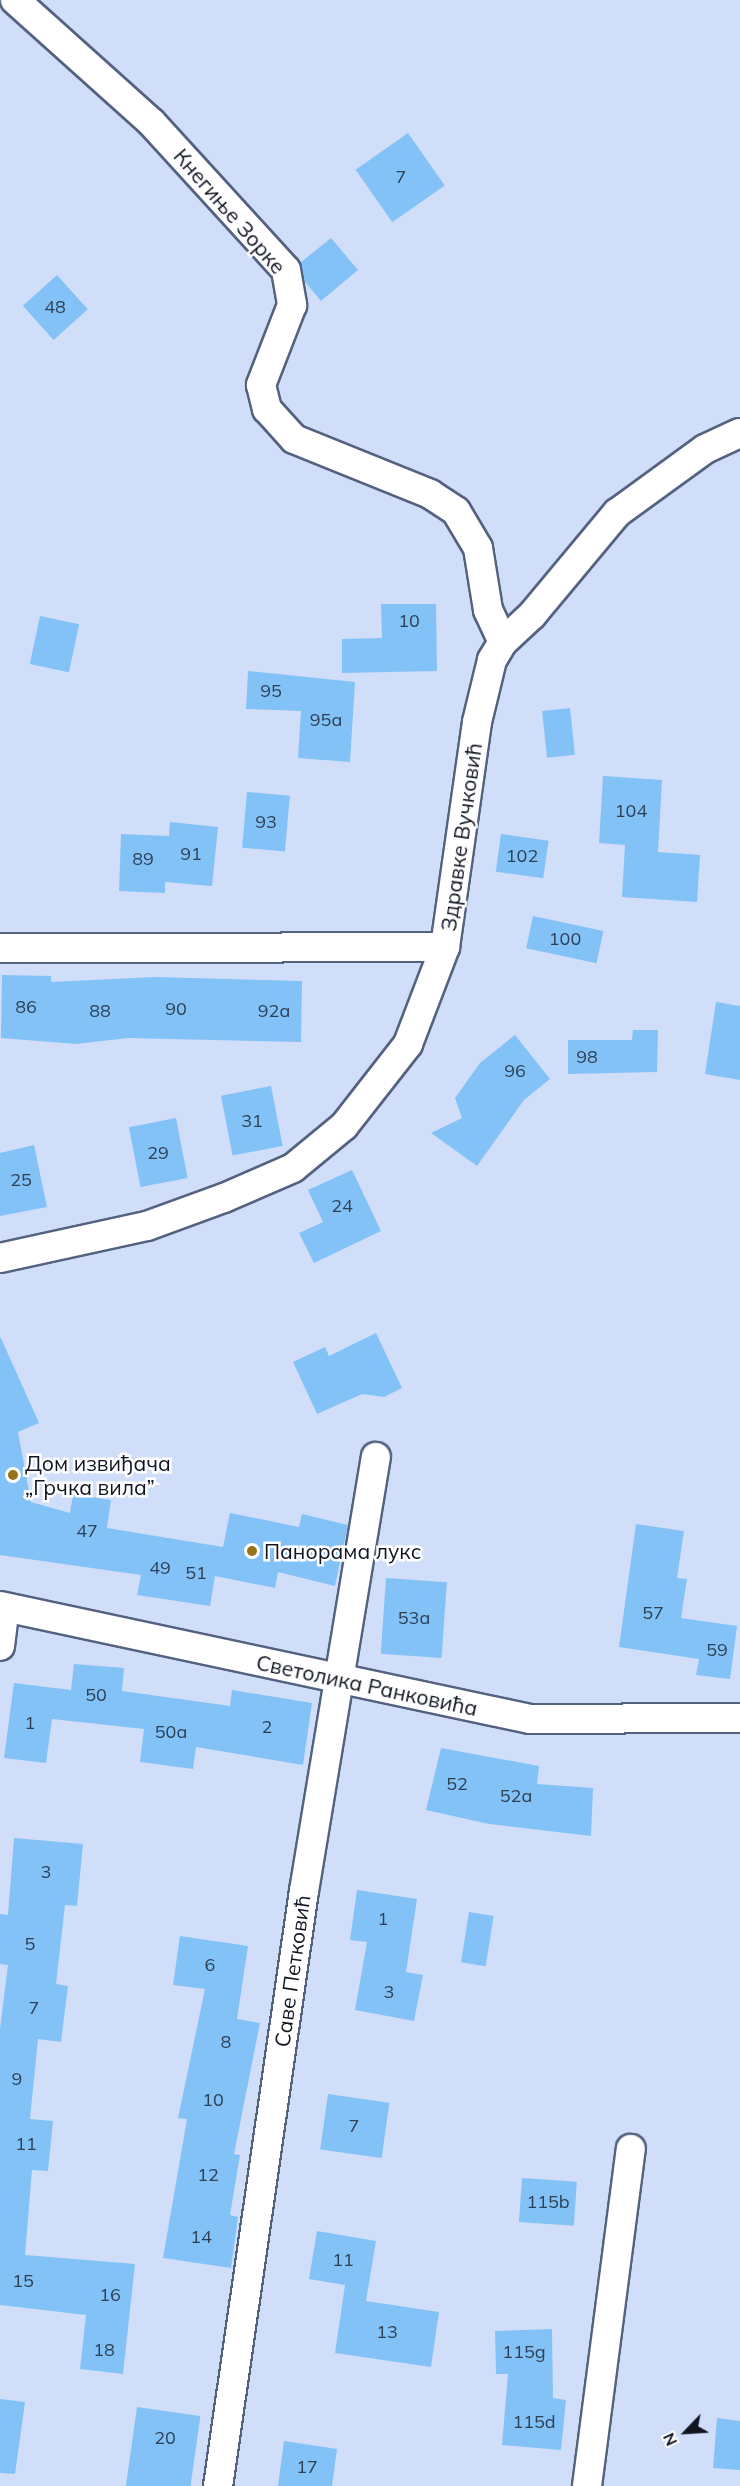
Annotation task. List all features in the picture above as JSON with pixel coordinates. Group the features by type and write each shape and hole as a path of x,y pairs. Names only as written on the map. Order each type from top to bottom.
{"street":[{"name":"Кнегиње Зорке","path":"15,0 151,122 286,270 292,305 261,385 267,409 294,440 430,494 456,511 478,548 488,610 503,642"},
{"name":"Здравке Вучковић","path":"0,948 445,947 477,722 492,660 503,642 532,615 618,513 705,449 740,433"},
{"path":"0,1258 147,1226 293,1168 344,1126 382,1083 412,1034 445,947"},
{"name":"Саве Петковић","path":"218,2486 304,1891 341,1683 376,1457"},
{"path":"0,1646 2,1607"},
{"name":"Светолика Ранковића","path":"2,1607 341,1683 530,1719 740,1718"},
{"path":"587,2486 631,2149"}],"building":[{"path":"408,133 445,185 392,222 356,170"},
{"path":"331,238 358,270 321,301 305,282 300,263"},
{"path":"57,275 88,309 54,340 23,306"},
{"path":"381,604 436,604 437,671 342,673 342,639 382,638"},
{"path":"40,616 79,624 69,672 30,664"},
{"path":"248,671 355,682 350,762 298,758 301,711 246,709"},
{"path":"570,708 575,755 547,758 542,711"},
{"path":"603,776 662,780 658,852 700,855 697,902 622,897 625,845 599,843"},
{"path":"247,792 290,796 285,852 242,848"},
{"path":"170,822 218,827 212,886 165,882 165,893 119,891 121,834 169,836"},
{"path":"501,834 549,841 543,878 496,872"},
{"path":"533,916 603,931 597,963 526,948"},
{"path":"2,975 51,976 51,982 155,977 302,981 301,1042 128,1038 76,1044 1,1038"},
{"path":"716,1002 740,1006 740,1080 705,1074"},
{"path":"633,1030 658,1030 657,1072 568,1074 568,1040 632,1040"},
{"path":"515,1035 550,1079 524,1100 477,1166 431,1133 462,1118 455,1098 480,1063"},
{"path":"271,1086 283,1146 233,1156 221,1096"},
{"path":"176,1118 188,1178 141,1187 129,1127"},
{"path":"34,1145 47,1207 0,1216 0,1153"},
{"path":"352,1170 381,1231 314,1263 299,1233 323,1222 308,1190"},
{"path":"376,1333 402,1388 384,1397 362,1394 317,1414 293,1362 325,1347 329,1356"},
{"path":"0,1336 39,1423 18,1432 31,1502 70,1513 73,1494 111,1500 107,1528 223,1547 230,1513 299,1527 302,1514 348,1525 335,1586 278,1572 275,1588 215,1576 210,1606 137,1595 141,1575 0,1555"},
{"path":"636,1524 684,1531 677,1578 687,1579 681,1618 737,1626 730,1679 696,1675 699,1659 619,1647"},
{"path":"386,1578 447,1582 442,1658 381,1654"},
{"path":"74,1664 124,1668 122,1691 230,1706 232,1690 312,1703 303,1765 196,1747 193,1769 140,1762 144,1729 52,1719 46,1763 4,1758 14,1683 71,1690"},
{"path":"441,1748 539,1766 537,1784 593,1788 591,1836 489,1824 426,1810"},
{"path":"14,1838 83,1844 77,1906 65,1905 56,1984 68,1986 61,2042 38,2039 30,2119 53,2121 48,2171 32,2170 25,2255 135,2264 123,2374 80,2369 86,2315 0,2305 0,2029 8,1965 0,1964 0,1914 8,1915"},
{"path":"357,1890 417,1899 406,1972 423,1975 414,2021 355,2010 367,1942 350,1940"},
{"path":"469,1912 494,1916 486,1966 461,1962"},
{"path":"180,1936 248,1946 237,2019 260,2023 234,2154 240,2155 230,2215 238,2217 231,2268 163,2258 187,2119 178,2118 205,1989 173,1985"},
{"path":"328,2094 389,2103 382,2158 320,2149"},
{"path":"522,2178 577,2182 574,2226 519,2222"},
{"path":"317,2231 376,2241 366,2301 439,2312 431,2367 335,2353 345,2285 309,2279"},
{"path":"552,2329 553,2398 566,2400 561,2450 502,2445 508,2374 496,2374 495,2331"},
{"path":"0,2399 25,2402 15,2474 0,2473"},
{"path":"137,2407 200,2416 191,2486 126,2486"},
{"path":"717,2418 740,2421 740,2470 713,2468"},
{"path":"284,2441 337,2449 332,2486 278,2486"}],"place":[{"name":"Дом извиђача „Грчка вила”","path":"13,1475"},
{"name":"Панорама лукс","path":"252,1551"}]}
